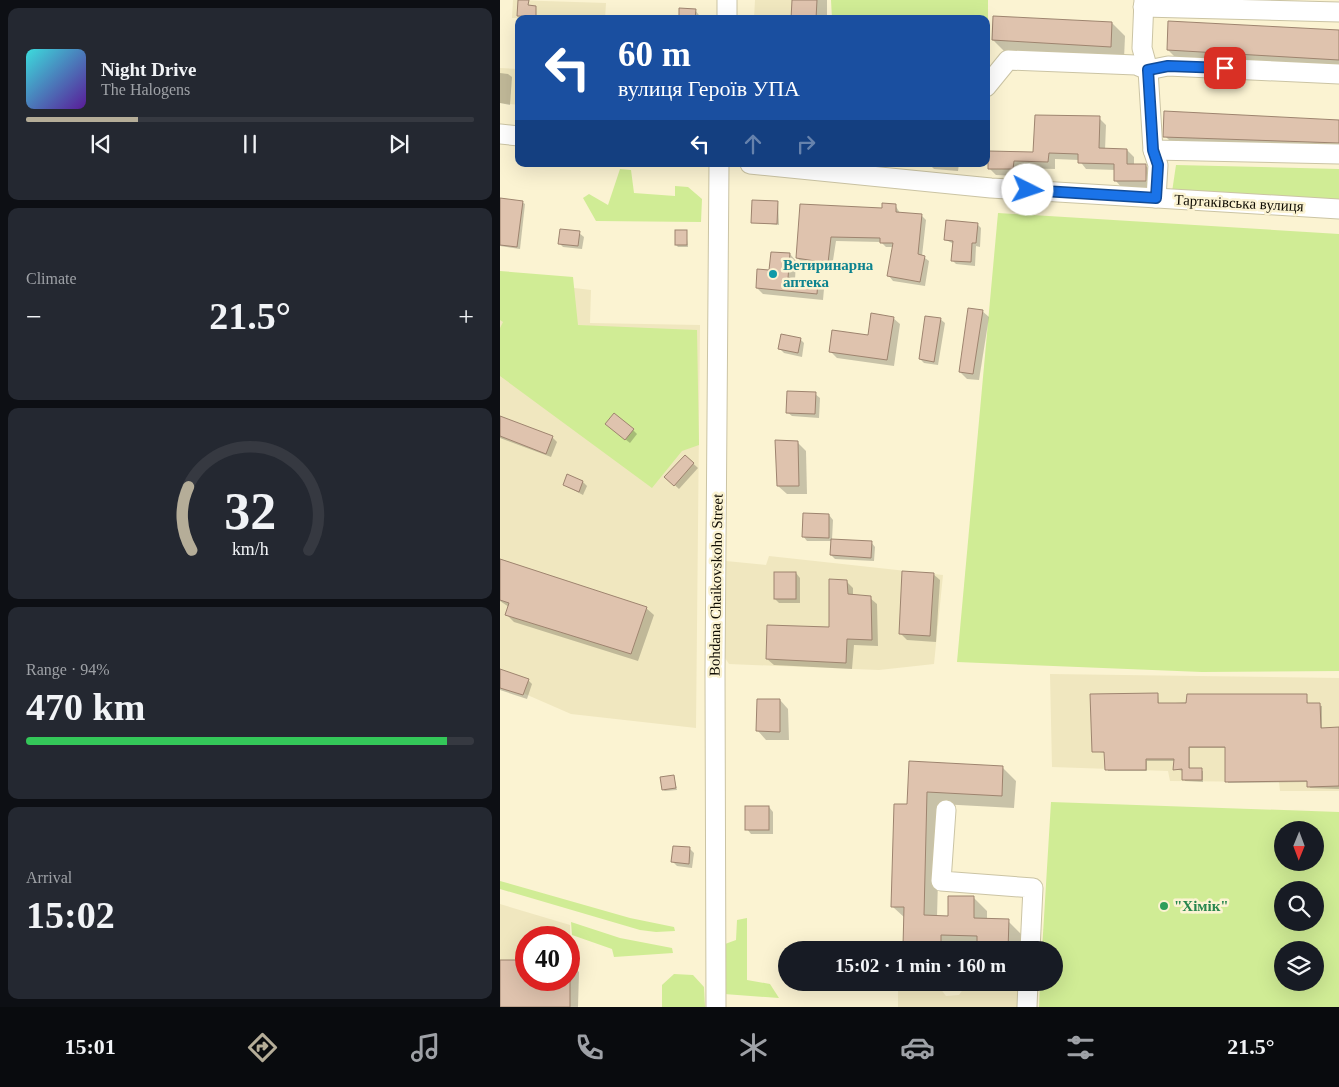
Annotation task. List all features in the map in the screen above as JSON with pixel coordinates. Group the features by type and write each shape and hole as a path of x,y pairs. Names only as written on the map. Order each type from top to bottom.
{"street":[{"path":"727,0 727,15"},
{"path":"1156,198 1158,165 1153,150 1148,70 1142,48 1144,3 1339,12"},
{"path":"990,82 1008,60 1136,65 1148,70 1168,66 1339,74"},
{"path":"500,134 515,136"},
{"path":"1153,150 1339,154"},
{"name":"Bohdana Chaikovskoho Street","path":"716,1007 715,662 719,167"},
{"name":"Тартаківська вулиця","path":"780,167 991,188 1339,209"},
{"path":"946,810 941,882 1033,888 1030,941"},
{"path":"1027,1007 1028,991"}],"shaded area":[{"path":"513,0 606,3 605,15 515,15 515,18 512,18"},
{"path":"755,0 796,0 795,15 754,15"},
{"path":"500,68 515,69 515,105 500,103"},
{"path":"500,279 591,290 590,323 700,325 696,728 571,714 500,683"},
{"path":"769,556 943,575 934,664 879,670 729,664 725,658 726,561 766,565"},
{"path":"1050,674 1339,678 1339,791 1280,791 1279,782 1170,781 1168,771 1052,767"},
{"path":"500,904 570,925 515,926 515,991 570,991 570,1007 500,1007"},
{"path":"898,991 942,991 946,996 959,995 962,991 1019,991 1018,1007 898,1007"}],"green space":[{"path":"831,0 988,0 988,15 832,15"},
{"path":"1176,165 1339,169 1339,202 1172,192"},
{"path":"620,169 631,170 634,193 675,196 675,186 688,187 702,199 701,222 596,221 583,198 589,194 608,205"},
{"path":"998,213 1339,234 1339,671 1202,672 957,662"},
{"path":"500,271 573,277 578,325 697,330 699,445 682,451 652,488 500,376 500,328 503,322 500,320"},
{"name":"\"Хімік\"","path":"1051,802 1339,812 1339,1007 1039,1007 1040,991 1063,991 1063,941 1043,941"},
{"path":"500,881 630,918 674,927 675,931 656,932 640,930 500,889"},
{"path":"747,918 747,980 770,984 779,998 724,994 725,944 736,940 737,920"},
{"path":"571,922 620,938 672,948 673,953 614,957 612,949 580,938 580,926 571,926"},
{"path":"674,974 693,975 704,987 705,1007 662,1007 662,985"}],"building":[{"path":"518,0 529,0 528,5 536,6 536,15 517,15"},
{"path":"792,0 817,0 816,15 791,15"},
{"path":"679,8 696,9 695,15 679,15"},
{"path":"993,16 1112,22 1111,47 992,40"},
{"path":"1168,21 1339,30 1339,60 1167,50"},
{"path":"1164,111 1339,120 1339,143 1163,137"},
{"path":"1035,115 1100,116 1099,148 1127,149 1127,164 1146,164 1146,181 1114,181 1114,164 1078,163 1078,154 1049,153 1048,162 1014,161 1013,169 988,169 990,167 990,151 1033,152"},
{"path":"500,198 523,201 517,247 500,245"},
{"path":"752,200 778,201 777,224 751,223"},
{"path":"882,203 896,204 896,212 922,214 918,254 925,256 920,282 887,276 893,243 880,243 880,238 831,237 828,263 796,258 800,204 882,208"},
{"path":"946,220 978,223 976,243 972,243 971,262 951,261 953,241 944,240"},
{"path":"560,229 580,231 578,246 558,244"},
{"path":"675,230 687,230 687,245 675,245"},
{"name":"Ветиринарна аптека","path":"771,252 790,253 788,278 818,281 817,294 756,288 757,269 769,270"},
{"path":"968,308 983,310 973,374 959,372"},
{"path":"871,313 894,317 887,360 829,352 832,330 868,335"},
{"path":"925,316 941,318 934,362 919,359"},
{"path":"781,334 801,338 798,353 778,349"},
{"path":"787,391 816,392 815,414 786,413"},
{"path":"614,413 634,429 625,440 605,424"},
{"path":"500,416 553,436 546,454 500,436"},
{"path":"775,440 798,441 799,486 777,486"},
{"path":"685,455 694,463 674,486 664,477"},
{"path":"567,474 583,481 579,492 563,485"},
{"path":"803,513 829,514 829,538 802,537"},
{"path":"831,539 872,541 871,558 830,555"},
{"path":"500,559 647,607 631,654 505,615 509,603 500,600"},
{"path":"902,571 934,573 930,636 899,634"},
{"path":"774,572 796,572 796,599 774,599"},
{"path":"829,579 847,580 848,594 871,596 872,640 847,639 846,663 766,659 767,625 829,627"},
{"path":"500,669 529,679 523,695 500,688"},
{"path":"1158,693 1158,703 1186,703 1187,694 1307,694 1307,703 1320,703 1321,728 1339,727 1339,786 1307,787 1307,781 1225,782 1225,747 1189,747 1189,768 1202,768 1202,780 1182,780 1182,769 1173,770 1174,759 1146,759 1146,770 1105,770 1104,752 1092,752 1090,694"},
{"path":"757,699 780,699 780,732 756,731"},
{"path":"909,761 1003,766 1002,796 927,792 924,915 948,916 948,896 974,896 974,918 1009,919 1008,941 977,941 977,936 941,935 941,941 903,941 904,907 891,907 894,804 907,804"},
{"path":"674,775 676,788 662,790 660,777"},
{"path":"745,806 769,806 769,830 745,830"},
{"path":"673,846 690,847 689,864 671,862"},
{"path":"500,960 515,960 515,991 570,991 570,1007 500,1007"}],"place":[{"name":"Ветиринарна аптека","path":"773,274"},
{"name":"\"Хімік\"","path":"1164,906"}],"route":[{"path":"1028,190 1156,198 1158,165 1153,150 1148,70 1168,66 1225,68"}]}
